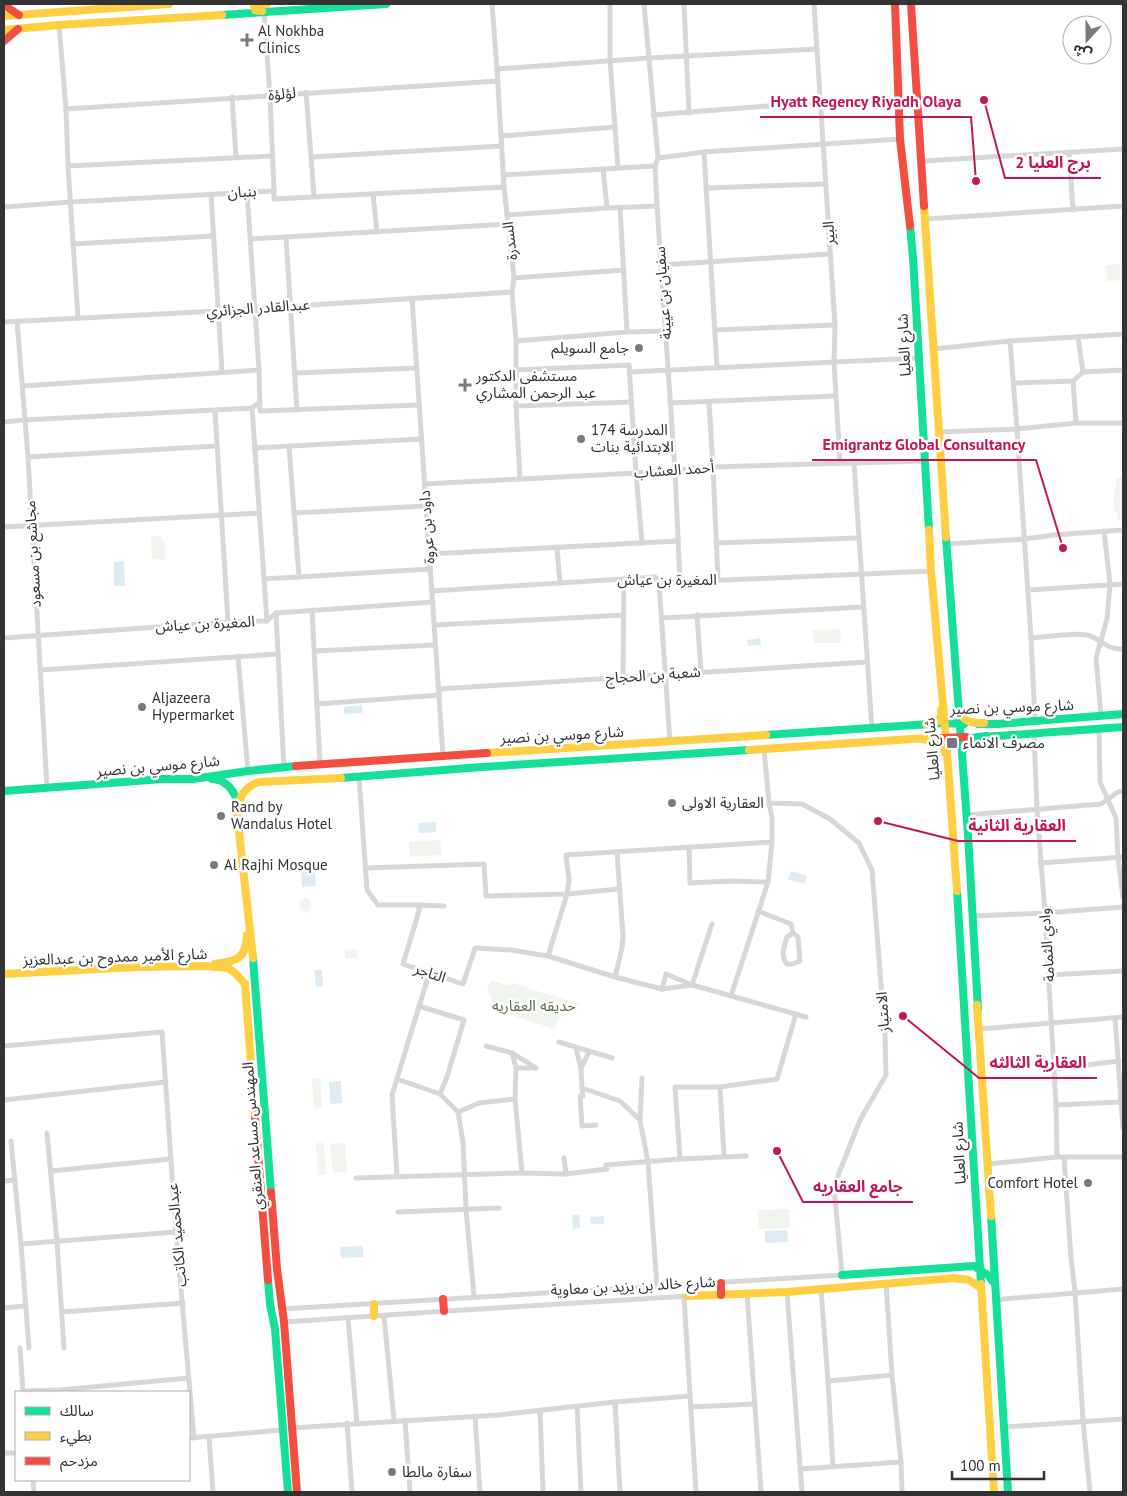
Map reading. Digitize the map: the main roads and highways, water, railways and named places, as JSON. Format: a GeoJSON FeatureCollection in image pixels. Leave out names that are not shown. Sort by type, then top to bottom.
{"type":"FeatureCollection","features":[{"type":"Feature","properties":{"kind":"main road"},"geometry":{"type":"LineString","coordinates":[[4,16],[169,4]]}},
{"type":"Feature","properties":{"kind":"main road"},"geometry":{"type":"LineString","coordinates":[[264,12],[255,10],[254,6],[267,4]]}},
{"type":"Feature","properties":{"kind":"main road"},"geometry":{"type":"LineString","coordinates":[[4,30],[386,4]]}},
{"type":"Feature","properties":{"kind":"main road","name":"شارع العليا"},"geometry":{"type":"LineString","coordinates":[[895,4],[900,139],[913,257],[931,571],[945,723],[965,1002],[994,1492]]}},
{"type":"Feature","properties":{"kind":"main road","name":"شارع العليا"},"geometry":{"type":"LineString","coordinates":[[912,4],[923,161],[929,296],[973,916],[1008,1492]]}},
{"type":"Feature","properties":{"kind":"main road"},"geometry":{"type":"LineString","coordinates":[[4,5],[19,15]]}},
{"type":"Feature","properties":{"kind":"main road"},"geometry":{"type":"LineString","coordinates":[[4,41],[19,29]]}},
{"type":"Feature","properties":{"kind":"main road"},"geometry":{"type":"LineString","coordinates":[[913,257],[916,263],[920,264],[924,264],[928,259]]}},
{"type":"Feature","properties":{"kind":"main road"},"geometry":{"type":"LineString","coordinates":[[915,296],[916,288],[920,283],[926,287],[929,296]]}},
{"type":"Feature","properties":{"kind":"main road"},"geometry":{"type":"LineString","coordinates":[[928,724],[940,719],[942,702]]}},
{"type":"Feature","properties":{"kind":"main road"},"geometry":{"type":"LineString","coordinates":[[958,706],[962,719],[984,724]]}},
{"type":"Feature","properties":{"kind":"main road","name":"شارع موسي بن نصير"},"geometry":{"type":"LineString","coordinates":[[4,792],[163,779],[193,779],[320,764],[928,724],[984,724],[1123,714]]}},
{"type":"Feature","properties":{"kind":"main road"},"geometry":{"type":"LineString","coordinates":[[928,724],[940,725],[942,727],[942,733],[933,738]]}},
{"type":"Feature","properties":{"kind":"main road","name":"شارع موسي بن نصير"},"geometry":{"type":"LineString","coordinates":[[238,802],[246,788],[259,782],[1123,727]]}},
{"type":"Feature","properties":{"kind":"main road"},"geometry":{"type":"LineString","coordinates":[[962,758],[964,743],[967,740],[987,736]]}},
{"type":"Feature","properties":{"kind":"main road"},"geometry":{"type":"LineString","coordinates":[[921,739],[938,741],[943,744],[948,765]]}},
{"type":"Feature","properties":{"kind":"main road"},"geometry":{"type":"LineString","coordinates":[[947,753],[949,741],[957,741],[962,758]]}},
{"type":"Feature","properties":{"kind":"main road"},"geometry":{"type":"LineString","coordinates":[[193,779],[224,781],[233,790],[238,802]]}},
{"type":"Feature","properties":{"kind":"main road","name":"المهندس مساعد العنقري"},"geometry":{"type":"LineString","coordinates":[[238,802],[237,813],[248,918],[252,938],[265,1125],[282,1309],[280,1320],[297,1492]]}},
{"type":"Feature","properties":{"kind":"main road"},"geometry":{"type":"LineString","coordinates":[[205,966],[230,962],[238,959],[244,953],[247,945],[248,918]]}},
{"type":"Feature","properties":{"kind":"main road","name":"شارع الأمير ممدوح بن عبدالعزيز"},"geometry":{"type":"LineString","coordinates":[[4,974],[205,966],[228,968]]}},
{"type":"Feature","properties":{"kind":"main road","name":"المهندس مساعد العنقري"},"geometry":{"type":"LineString","coordinates":[[228,968],[245,984],[288,1492]]}},
{"type":"Feature","properties":{"kind":"main road"},"geometry":{"type":"LineString","coordinates":[[965,1002],[968,998],[975,998],[978,1009]]}},
{"type":"Feature","properties":{"kind":"main road","name":"شارع خالد بن يزيد بن معاوية"},"geometry":{"type":"LineString","coordinates":[[842,1275],[974,1266],[980,1269]]}},
{"type":"Feature","properties":{"kind":"main road"},"geometry":{"type":"LineString","coordinates":[[954,1267],[958,1273],[954,1278]]}},
{"type":"Feature","properties":{"kind":"main road"},"geometry":{"type":"LineString","coordinates":[[980,1269],[995,1284]]}},
{"type":"Feature","properties":{"kind":"main road","name":"شارع خالد بن يزيد بن معاوية"},"geometry":{"type":"LineString","coordinates":[[686,1297],[787,1292],[954,1278],[969,1280],[981,1288]]}},
{"type":"Feature","properties":{"kind":"main road"},"geometry":{"type":"LineString","coordinates":[[721,1283],[721,1295]]}},
{"type":"Feature","properties":{"kind":"main road"},"geometry":{"type":"LineString","coordinates":[[443,1299],[444,1311]]}},
{"type":"Feature","properties":{"kind":"main road"},"geometry":{"type":"LineString","coordinates":[[374,1304],[374,1316]]}},
{"type":"Feature","properties":{"kind":"main road"},"geometry":{"type":"LineString","coordinates":[[271,1308],[280,1320],[275,1329]]}},
{"type":"Feature","properties":{"kind":"place","name":"Al Nokhba Clinics"},"geometry":{"type":"Point","coordinates":[247,40]}},
{"type":"Feature","properties":{"kind":"place","name":"برج العليا 2"},"geometry":{"type":"Point","coordinates":[984,100]}},
{"type":"Feature","properties":{"kind":"place","name":"Hyatt Regency Riyadh Olaya"},"geometry":{"type":"Point","coordinates":[976,181]}},
{"type":"Feature","properties":{"kind":"place","name":"جامع السويلم"},"geometry":{"type":"Point","coordinates":[639,348]}},
{"type":"Feature","properties":{"kind":"place","name":"مستشفى الدكتور عبد الرحمن المشاري"},"geometry":{"type":"Point","coordinates":[465,385]}},
{"type":"Feature","properties":{"kind":"place","name":"المدرسة 174 الابتدائية بنات"},"geometry":{"type":"Point","coordinates":[581,439]}},
{"type":"Feature","properties":{"kind":"place","name":"Emigrantz Global Consultancy"},"geometry":{"type":"Point","coordinates":[1063,548]}},
{"type":"Feature","properties":{"kind":"place","name":"Aljazeera Hypermarket"},"geometry":{"type":"Point","coordinates":[142,707]}},
{"type":"Feature","properties":{"kind":"place","name":"مصرف الانماء"},"geometry":{"type":"Point","coordinates":[952,743]}},
{"type":"Feature","properties":{"kind":"place","name":"العقارية الاولى"},"geometry":{"type":"Point","coordinates":[672,803]}},
{"type":"Feature","properties":{"kind":"place","name":"Rand by Wandalus Hotel"},"geometry":{"type":"Point","coordinates":[221,816]}},
{"type":"Feature","properties":{"kind":"place","name":"العقارية الثانية"},"geometry":{"type":"Point","coordinates":[878,821]}},
{"type":"Feature","properties":{"kind":"place","name":"Al Rajhi Mosque"},"geometry":{"type":"Point","coordinates":[214,865]}},
{"type":"Feature","properties":{"kind":"place","name":"العقارية الثالثه"},"geometry":{"type":"Point","coordinates":[903,1016]}},
{"type":"Feature","properties":{"kind":"place","name":"جامع العقاريه"},"geometry":{"type":"Point","coordinates":[777,1151]}},
{"type":"Feature","properties":{"kind":"place","name":"Comfort Hotel"},"geometry":{"type":"Point","coordinates":[1088,1183]}},
{"type":"Feature","properties":{"kind":"place","name":"سفارة مالطا"},"geometry":{"type":"Point","coordinates":[392,1472]}},
{"type":"Feature","properties":{"kind":"park label","name":"حديقه العقاريه"},"geometry":{"type":"Point","coordinates":[534,1006]}}]}
